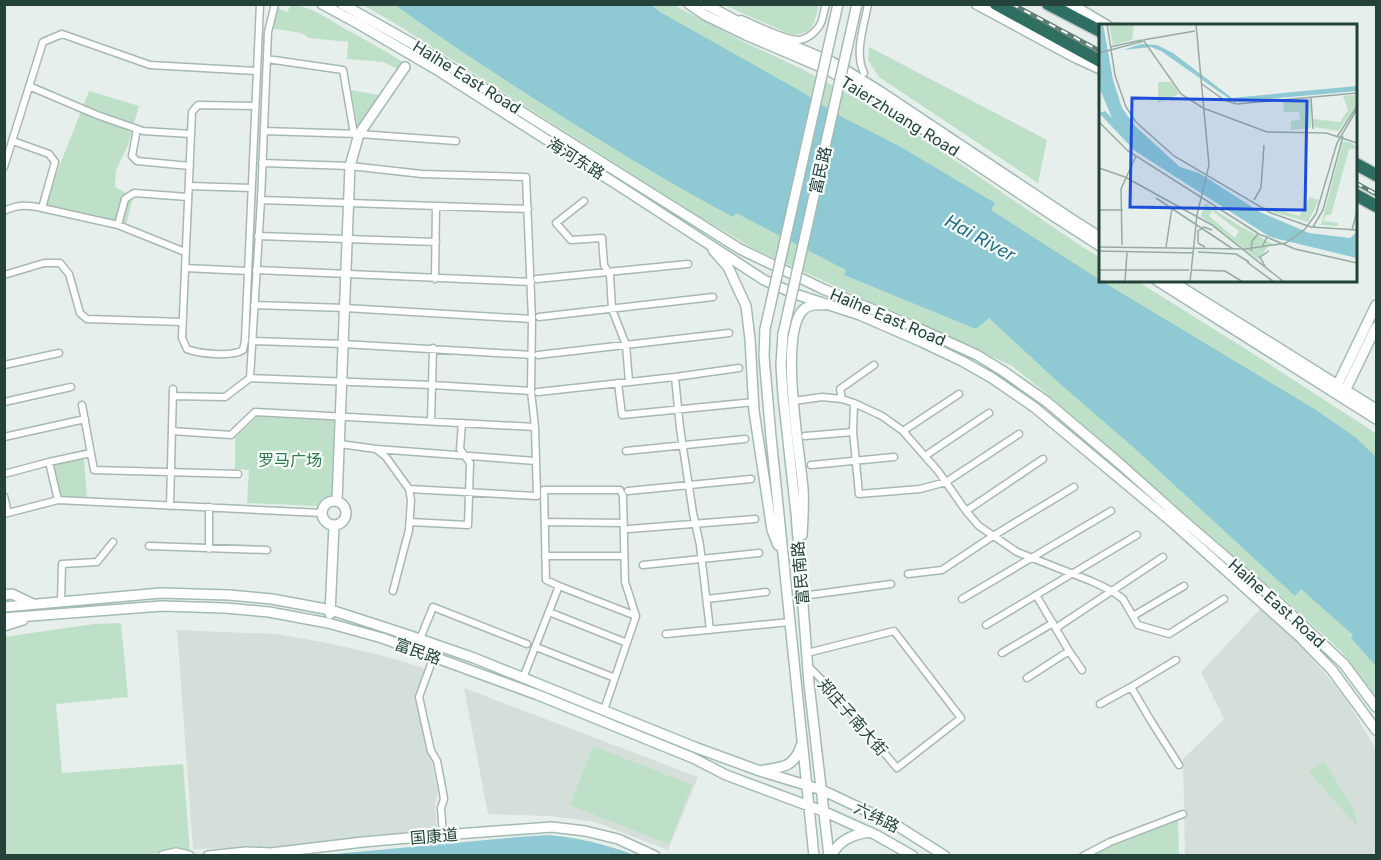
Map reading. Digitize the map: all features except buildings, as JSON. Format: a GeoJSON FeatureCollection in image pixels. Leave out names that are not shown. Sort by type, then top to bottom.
{"type":"FeatureCollection","features":[{"type":"Feature","properties":{"kind":"highway"},"geometry":{"type":"LineString","coordinates":[[996,4],[1099,60]]}},
{"type":"Feature","properties":{"kind":"highway"},"geometry":{"type":"LineString","coordinates":[[1048,4],[1098,29]]}},
{"type":"Feature","properties":{"kind":"highway"},"geometry":{"type":"LineString","coordinates":[[1357,165],[1377,175]]}},
{"type":"Feature","properties":{"kind":"highway"},"geometry":{"type":"LineString","coordinates":[[1357,196],[1377,206]]}},
{"type":"Feature","properties":{"kind":"main road","name":"海河东路"},"geometry":{"type":"LineString","coordinates":[[322,4],[434,68],[764,280],[795,294],[832,305]]}},
{"type":"Feature","properties":{"kind":"main road","name":"Haihe East Road"},"geometry":{"type":"LineString","coordinates":[[342,4],[420,48],[740,249],[823,289],[920,328],[977,355],[1003,371],[1047,402],[1278,602],[1344,664],[1377,707]]}},
{"type":"Feature","properties":{"kind":"main road","name":"Taierzhuang Road"},"geometry":{"type":"LineString","coordinates":[[689,4],[705,15],[746,35],[828,70],[875,97],[1099,245]]}},
{"type":"Feature","properties":{"kind":"main road","name":"Taierzhuang Road"},"geometry":{"type":"LineString","coordinates":[[706,4],[748,27],[832,62],[879,90],[1099,236]]}},
{"type":"Feature","properties":{"kind":"main road","name":"富民南路"},"geometry":{"type":"LineString","coordinates":[[803,741],[782,555],[764,356],[765,329],[838,4]]}},
{"type":"Feature","properties":{"kind":"main road","name":"富民路"},"geometry":{"type":"LineString","coordinates":[[783,334],[857,4]]}},
{"type":"Feature","properties":{"kind":"main road"},"geometry":{"type":"LineString","coordinates":[[976,4],[1099,68]]}},
{"type":"Feature","properties":{"kind":"main road"},"geometry":{"type":"LineString","coordinates":[[1071,4],[1105,24]]}},
{"type":"Feature","properties":{"kind":"main road"},"geometry":{"type":"LineString","coordinates":[[337,501],[350,166],[356,134],[405,67]]}},
{"type":"Feature","properties":{"kind":"main road"},"geometry":{"type":"LineString","coordinates":[[864,73],[879,90]]}},
{"type":"Feature","properties":{"kind":"main road"},"geometry":{"type":"LineString","coordinates":[[706,241],[728,267],[746,306],[754,402],[772,530],[782,555]]}},
{"type":"Feature","properties":{"kind":"main road"},"geometry":{"type":"LineString","coordinates":[[1159,282],[1340,391],[1377,409]]}},
{"type":"Feature","properties":{"kind":"main road"},"geometry":{"type":"LineString","coordinates":[[1173,282],[1340,391],[1377,419]]}},
{"type":"Feature","properties":{"kind":"main road"},"geometry":{"type":"LineString","coordinates":[[798,552],[803,523],[803,490],[791,361],[793,338],[801,312],[808,306],[832,305]]}},
{"type":"Feature","properties":{"kind":"main road","name":"Haihe East Road"},"geometry":{"type":"LineString","coordinates":[[832,305],[861,315],[962,361],[992,378],[1034,407],[1173,523],[1301,638],[1332,670],[1377,730]]}},
{"type":"Feature","properties":{"kind":"main road"},"geometry":{"type":"LineString","coordinates":[[1340,391],[1377,305]]}},
{"type":"Feature","properties":{"kind":"main road"},"geometry":{"type":"LineString","coordinates":[[1340,391],[1377,327]]}},
{"type":"Feature","properties":{"kind":"main road","name":"富民南路"},"geometry":{"type":"LineString","coordinates":[[783,334],[781,365],[783,395],[808,666],[825,812]]}},
{"type":"Feature","properties":{"kind":"main road"},"geometry":{"type":"LineString","coordinates":[[337,501],[345,509],[346,516],[341,523],[334,525],[327,523],[322,513],[327,503],[337,501]]}},
{"type":"Feature","properties":{"kind":"main road"},"geometry":{"type":"LineString","coordinates":[[328,622],[331,610],[334,525]]}},
{"type":"Feature","properties":{"kind":"main road","name":"富民路"},"geometry":{"type":"LineString","coordinates":[[4,607],[161,593],[272,599],[331,610],[420,639],[697,748],[806,785]]}},
{"type":"Feature","properties":{"kind":"main road"},"geometry":{"type":"LineString","coordinates":[[4,595],[12,594],[33,604]]}},
{"type":"Feature","properties":{"kind":"main road","name":"富民路"},"geometry":{"type":"LineString","coordinates":[[4,618],[162,606],[269,612],[328,622],[434,656],[538,695],[693,758],[726,775],[825,812]]}},
{"type":"Feature","properties":{"kind":"main road"},"geometry":{"type":"LineString","coordinates":[[4,626],[37,615]]}},
{"type":"Feature","properties":{"kind":"main road"},"geometry":{"type":"LineString","coordinates":[[760,771],[789,765],[795,760],[803,741]]}},
{"type":"Feature","properties":{"kind":"main road"},"geometry":{"type":"LineString","coordinates":[[803,741],[814,855]]}},
{"type":"Feature","properties":{"kind":"main road","name":"六纬路"},"geometry":{"type":"LineString","coordinates":[[806,785],[822,790],[896,825],[945,855]]}},
{"type":"Feature","properties":{"kind":"main road"},"geometry":{"type":"LineString","coordinates":[[825,812],[831,855]]}},
{"type":"Feature","properties":{"kind":"main road","name":"六纬路"},"geometry":{"type":"LineString","coordinates":[[825,812],[913,855]]}},
{"type":"Feature","properties":{"kind":"main road","name":"国康道"},"geometry":{"type":"LineString","coordinates":[[208,855],[271,853],[363,842],[552,827],[618,839],[655,855]]}},
{"type":"Feature","properties":{"kind":"main road"},"geometry":{"type":"LineString","coordinates":[[831,855],[845,840],[870,832]]}},
{"type":"Feature","properties":{"kind":"main road"},"geometry":{"type":"LineString","coordinates":[[163,855],[176,853],[189,855]]}},
{"type":"Feature","properties":{"kind":"street"},"geometry":{"type":"LineString","coordinates":[[255,106],[198,105],[192,112],[182,338],[187,349],[193,351],[238,353],[243,350],[245,340],[260,4]]}},
{"type":"Feature","properties":{"kind":"street"},"geometry":{"type":"LineString","coordinates":[[250,378],[268,32],[275,4]]}},
{"type":"Feature","properties":{"kind":"street"},"geometry":{"type":"LineString","coordinates":[[706,4],[797,41],[811,36],[821,23],[826,4]]}},
{"type":"Feature","properties":{"kind":"street"},"geometry":{"type":"LineString","coordinates":[[864,73],[859,54],[868,4]]}},
{"type":"Feature","properties":{"kind":"street"},"geometry":{"type":"LineString","coordinates":[[4,167],[43,42],[62,34],[150,65],[256,71]]}},
{"type":"Feature","properties":{"kind":"street"},"geometry":{"type":"LineString","coordinates":[[267,59],[343,70],[356,134]]}},
{"type":"Feature","properties":{"kind":"street"},"geometry":{"type":"LineString","coordinates":[[29,86],[142,131],[191,134]]}},
{"type":"Feature","properties":{"kind":"street"},"geometry":{"type":"LineString","coordinates":[[137,129],[132,156],[138,161],[190,166]]}},
{"type":"Feature","properties":{"kind":"street"},"geometry":{"type":"LineString","coordinates":[[264,132],[356,134],[456,141]]}},
{"type":"Feature","properties":{"kind":"street"},"geometry":{"type":"LineString","coordinates":[[13,141],[49,154],[55,162],[42,208]]}},
{"type":"Feature","properties":{"kind":"street"},"geometry":{"type":"LineString","coordinates":[[262,163],[350,166],[422,174],[526,177],[534,281],[537,496],[409,489]]}},
{"type":"Feature","properties":{"kind":"street"},"geometry":{"type":"LineString","coordinates":[[189,186],[251,188]]}},
{"type":"Feature","properties":{"kind":"street"},"geometry":{"type":"LineString","coordinates":[[118,225],[125,199],[134,194],[188,196]]}},
{"type":"Feature","properties":{"kind":"street"},"geometry":{"type":"LineString","coordinates":[[261,200],[528,209]]}},
{"type":"Feature","properties":{"kind":"street"},"geometry":{"type":"LineString","coordinates":[[584,201],[556,223],[571,240],[602,238],[604,265],[610,275],[612,309],[626,345],[629,382]]}},
{"type":"Feature","properties":{"kind":"street"},"geometry":{"type":"LineString","coordinates":[[4,211],[14,206],[34,206],[118,225],[185,252]]}},
{"type":"Feature","properties":{"kind":"street"},"geometry":{"type":"LineString","coordinates":[[435,279],[436,206]]}},
{"type":"Feature","properties":{"kind":"street"},"geometry":{"type":"LineString","coordinates":[[258,236],[436,242]]}},
{"type":"Feature","properties":{"kind":"street"},"geometry":{"type":"LineString","coordinates":[[4,275],[44,263],[60,263],[69,274],[80,313],[87,319],[182,322]]}},
{"type":"Feature","properties":{"kind":"street"},"geometry":{"type":"LineString","coordinates":[[256,270],[435,279],[534,281],[608,271],[688,264]]}},
{"type":"Feature","properties":{"kind":"street"},"geometry":{"type":"LineString","coordinates":[[185,268],[248,271]]}},
{"type":"Feature","properties":{"kind":"street"},"geometry":{"type":"LineString","coordinates":[[254,305],[535,318],[713,297]]}},
{"type":"Feature","properties":{"kind":"street"},"geometry":{"type":"LineString","coordinates":[[252,341],[434,348],[535,355],[729,333]]}},
{"type":"Feature","properties":{"kind":"street"},"geometry":{"type":"LineString","coordinates":[[431,421],[434,348]]}},
{"type":"Feature","properties":{"kind":"street"},"geometry":{"type":"LineString","coordinates":[[4,365],[59,353]]}},
{"type":"Feature","properties":{"kind":"street"},"geometry":{"type":"LineString","coordinates":[[843,399],[840,389],[874,365]]}},
{"type":"Feature","properties":{"kind":"street"},"geometry":{"type":"LineString","coordinates":[[170,506],[173,393],[225,398],[250,378],[535,391],[739,368]]}},
{"type":"Feature","properties":{"kind":"street"},"geometry":{"type":"LineString","coordinates":[[675,377],[683,445],[702,559],[710,630]]}},
{"type":"Feature","properties":{"kind":"street"},"geometry":{"type":"LineString","coordinates":[[618,383],[622,415],[754,402]]}},
{"type":"Feature","properties":{"kind":"street"},"geometry":{"type":"LineString","coordinates":[[4,402],[70,387]]}},
{"type":"Feature","properties":{"kind":"street"},"geometry":{"type":"LineString","coordinates":[[903,431],[958,394]]}},
{"type":"Feature","properties":{"kind":"street"},"geometry":{"type":"LineString","coordinates":[[794,401],[822,397],[843,399],[882,416],[903,431],[979,526],[1017,552],[1112,591],[1123,599],[1138,625],[1169,634],[1224,599]]}},
{"type":"Feature","properties":{"kind":"street"},"geometry":{"type":"LineString","coordinates":[[854,403],[853,432],[859,494],[920,489],[946,482],[1018,434]]}},
{"type":"Feature","properties":{"kind":"street"},"geometry":{"type":"LineString","coordinates":[[82,405],[94,470],[238,474]]}},
{"type":"Feature","properties":{"kind":"street"},"geometry":{"type":"LineString","coordinates":[[172,431],[231,435],[255,412],[535,427]]}},
{"type":"Feature","properties":{"kind":"street"},"geometry":{"type":"LineString","coordinates":[[925,456],[989,413]]}},
{"type":"Feature","properties":{"kind":"street"},"geometry":{"type":"LineString","coordinates":[[4,437],[85,419]]}},
{"type":"Feature","properties":{"kind":"street"},"geometry":{"type":"LineString","coordinates":[[410,522],[468,525],[470,463],[460,449],[462,423]]}},
{"type":"Feature","properties":{"kind":"street"},"geometry":{"type":"LineString","coordinates":[[805,436],[853,432]]}},
{"type":"Feature","properties":{"kind":"street"},"geometry":{"type":"LineString","coordinates":[[626,451],[745,439]]}},
{"type":"Feature","properties":{"kind":"street"},"geometry":{"type":"LineString","coordinates":[[340,444],[465,457],[536,461]]}},
{"type":"Feature","properties":{"kind":"street"},"geometry":{"type":"LineString","coordinates":[[376,449],[386,457],[409,489],[411,500],[409,530],[393,591]]}},
{"type":"Feature","properties":{"kind":"street"},"geometry":{"type":"LineString","coordinates":[[4,474],[91,453]]}},
{"type":"Feature","properties":{"kind":"street"},"geometry":{"type":"LineString","coordinates":[[811,465],[894,457]]}},
{"type":"Feature","properties":{"kind":"street"},"geometry":{"type":"LineString","coordinates":[[966,510],[1043,459]]}},
{"type":"Feature","properties":{"kind":"street"},"geometry":{"type":"LineString","coordinates":[[49,462],[58,500]]}},
{"type":"Feature","properties":{"kind":"street"},"geometry":{"type":"LineString","coordinates":[[628,491],[751,479]]}},
{"type":"Feature","properties":{"kind":"street"},"geometry":{"type":"LineString","coordinates":[[908,574],[942,570],[1074,487]]}},
{"type":"Feature","properties":{"kind":"street"},"geometry":{"type":"LineString","coordinates":[[604,710],[636,616],[625,582],[623,496],[620,490],[544,490],[546,580],[636,616]]}},
{"type":"Feature","properties":{"kind":"street"},"geometry":{"type":"LineString","coordinates":[[4,496],[6,513],[58,500],[322,513]]}},
{"type":"Feature","properties":{"kind":"street"},"geometry":{"type":"LineString","coordinates":[[209,507],[209,549]]}},
{"type":"Feature","properties":{"kind":"street"},"geometry":{"type":"LineString","coordinates":[[962,599],[1111,511]]}},
{"type":"Feature","properties":{"kind":"street"},"geometry":{"type":"LineString","coordinates":[[629,529],[755,519]]}},
{"type":"Feature","properties":{"kind":"street"},"geometry":{"type":"LineString","coordinates":[[545,522],[623,523]]}},
{"type":"Feature","properties":{"kind":"street"},"geometry":{"type":"LineString","coordinates":[[986,625],[1137,535]]}},
{"type":"Feature","properties":{"kind":"street"},"geometry":{"type":"LineString","coordinates":[[61,602],[62,564],[97,562],[114,542]]}},
{"type":"Feature","properties":{"kind":"street"},"geometry":{"type":"LineString","coordinates":[[149,546],[267,550]]}},
{"type":"Feature","properties":{"kind":"street"},"geometry":{"type":"LineString","coordinates":[[643,565],[759,553]]}},
{"type":"Feature","properties":{"kind":"street"},"geometry":{"type":"LineString","coordinates":[[545,556],[624,556]]}},
{"type":"Feature","properties":{"kind":"street"},"geometry":{"type":"LineString","coordinates":[[1002,653],[1054,626],[1163,557]]}},
{"type":"Feature","properties":{"kind":"street"},"geometry":{"type":"LineString","coordinates":[[802,596],[891,584]]}},
{"type":"Feature","properties":{"kind":"street"},"geometry":{"type":"LineString","coordinates":[[523,678],[559,586]]}},
{"type":"Feature","properties":{"kind":"street"},"geometry":{"type":"LineString","coordinates":[[1133,616],[1184,586]]}},
{"type":"Feature","properties":{"kind":"street"},"geometry":{"type":"LineString","coordinates":[[707,599],[766,592]]}},
{"type":"Feature","properties":{"kind":"street"},"geometry":{"type":"LineString","coordinates":[[1036,596],[1082,670]]}},
{"type":"Feature","properties":{"kind":"street"},"geometry":{"type":"LineString","coordinates":[[420,639],[433,607],[527,644]]}},
{"type":"Feature","properties":{"kind":"street"},"geometry":{"type":"LineString","coordinates":[[549,612],[627,643]]}},
{"type":"Feature","properties":{"kind":"street"},"geometry":{"type":"LineString","coordinates":[[666,634],[790,622]]}},
{"type":"Feature","properties":{"kind":"street","name":"郑庄子南大街"},"geometry":{"type":"LineString","coordinates":[[807,653],[894,631],[961,718],[897,768],[827,684],[808,666]]}},
{"type":"Feature","properties":{"kind":"street"},"geometry":{"type":"LineString","coordinates":[[536,647],[615,678]]}},
{"type":"Feature","properties":{"kind":"street"},"geometry":{"type":"LineString","coordinates":[[1027,678],[1069,651]]}},
{"type":"Feature","properties":{"kind":"street"},"geometry":{"type":"LineString","coordinates":[[434,656],[419,697],[442,787],[443,835]]}},
{"type":"Feature","properties":{"kind":"street"},"geometry":{"type":"LineString","coordinates":[[1100,704],[1176,660]]}},
{"type":"Feature","properties":{"kind":"street"},"geometry":{"type":"LineString","coordinates":[[1131,687],[1179,765]]}},
{"type":"Feature","properties":{"kind":"street"},"geometry":{"type":"LineString","coordinates":[[1083,855],[1183,814]]}},
{"type":"Feature","properties":{"kind":"shaded area"},"geometry":{"type":"Polygon","coordinates":[[[1261,608],[1299,644],[1343,694],[1376,749],[1376,855],[1185,855],[1183,759],[1224,719],[1201,672],[1261,608]]]}},
{"type":"Feature","properties":{"kind":"shaded area"},"geometry":{"type":"Polygon","coordinates":[[[177,630],[276,634],[380,655],[418,666],[427,671],[418,697],[438,791],[435,804],[437,830],[274,847],[193,849],[177,630]]]}},
{"type":"Feature","properties":{"kind":"shaded area"},"geometry":{"type":"Polygon","coordinates":[[[464,688],[698,777],[668,850],[595,822],[551,816],[488,814],[464,688]]]}},
{"type":"Feature","properties":{"kind":"green space"},"geometry":{"type":"Polygon","coordinates":[[[291,5],[304,7],[317,13],[403,62],[398,69],[383,62],[347,59],[348,42],[309,38],[301,33],[269,28],[273,6],[287,12],[291,5]]]}},
{"type":"Feature","properties":{"kind":"green space"},"geometry":{"type":"Polygon","coordinates":[[[363,5],[674,5],[806,71],[899,122],[1099,257],[1099,282],[1139,282],[1371,430],[1376,434],[1376,697],[1343,653],[1284,599],[1012,366],[756,250],[695,214],[363,5]]]}},
{"type":"Feature","properties":{"kind":"green space"},"geometry":{"type":"Polygon","coordinates":[[[724,5],[819,5],[809,30],[792,35],[724,5]]]}},
{"type":"Feature","properties":{"kind":"green space"},"geometry":{"type":"Polygon","coordinates":[[[869,47],[1047,140],[1038,183],[879,77],[868,60],[869,47]]]}},
{"type":"Feature","properties":{"kind":"green space"},"geometry":{"type":"Polygon","coordinates":[[[351,90],[379,95],[358,129],[351,90]]]}},
{"type":"Feature","properties":{"kind":"green space"},"geometry":{"type":"Polygon","coordinates":[[[89,91],[139,106],[128,145],[116,170],[115,187],[133,197],[126,225],[44,205],[89,91]]]}},
{"type":"Feature","properties":{"kind":"green space","name":"罗马广场"},"geometry":{"type":"Polygon","coordinates":[[[259,415],[335,419],[333,495],[324,498],[317,506],[247,503],[249,470],[235,469],[235,438],[259,415]]]}},
{"type":"Feature","properties":{"kind":"green space"},"geometry":{"type":"Polygon","coordinates":[[[84,459],[87,498],[59,497],[52,464],[84,459]]]}},
{"type":"Feature","properties":{"kind":"green space"},"geometry":{"type":"Polygon","coordinates":[[[121,623],[128,697],[56,704],[62,773],[183,764],[190,851],[177,850],[139,856],[5,855],[4,637],[94,624],[121,623]]]}},
{"type":"Feature","properties":{"kind":"green space"},"geometry":{"type":"Polygon","coordinates":[[[593,746],[692,785],[669,844],[570,805],[593,746]]]}},
{"type":"Feature","properties":{"kind":"green space"},"geometry":{"type":"Polygon","coordinates":[[[1324,761],[1355,811],[1357,826],[1309,772],[1324,761]]]}},
{"type":"Feature","properties":{"kind":"green space"},"geometry":{"type":"Polygon","coordinates":[[[1178,820],[1179,855],[1092,855],[1110,847],[1178,820]]]}},
{"type":"Feature","properties":{"kind":"water","name":"Hai River"},"geometry":{"type":"Polygon","coordinates":[[[395,5],[651,5],[995,203],[991,210],[1099,279],[1099,282],[1103,282],[1316,410],[1355,437],[1376,457],[1376,666],[1351,638],[1353,635],[1301,589],[1295,596],[989,318],[976,329],[844,275],[846,270],[736,213],[733,217],[651,171],[395,5]]]}},
{"type":"Feature","properties":{"kind":"water"},"geometry":{"type":"Polygon","coordinates":[[[549,835],[592,842],[634,855],[324,855],[519,837],[549,835]]]}},
{"type":"Feature","properties":{"kind":"railway"},"geometry":{"type":"LineString","coordinates":[[1012,4],[1099,50]]}},
{"type":"Feature","properties":{"kind":"railway"},"geometry":{"type":"LineString","coordinates":[[1357,184],[1376,194]]}}]}
